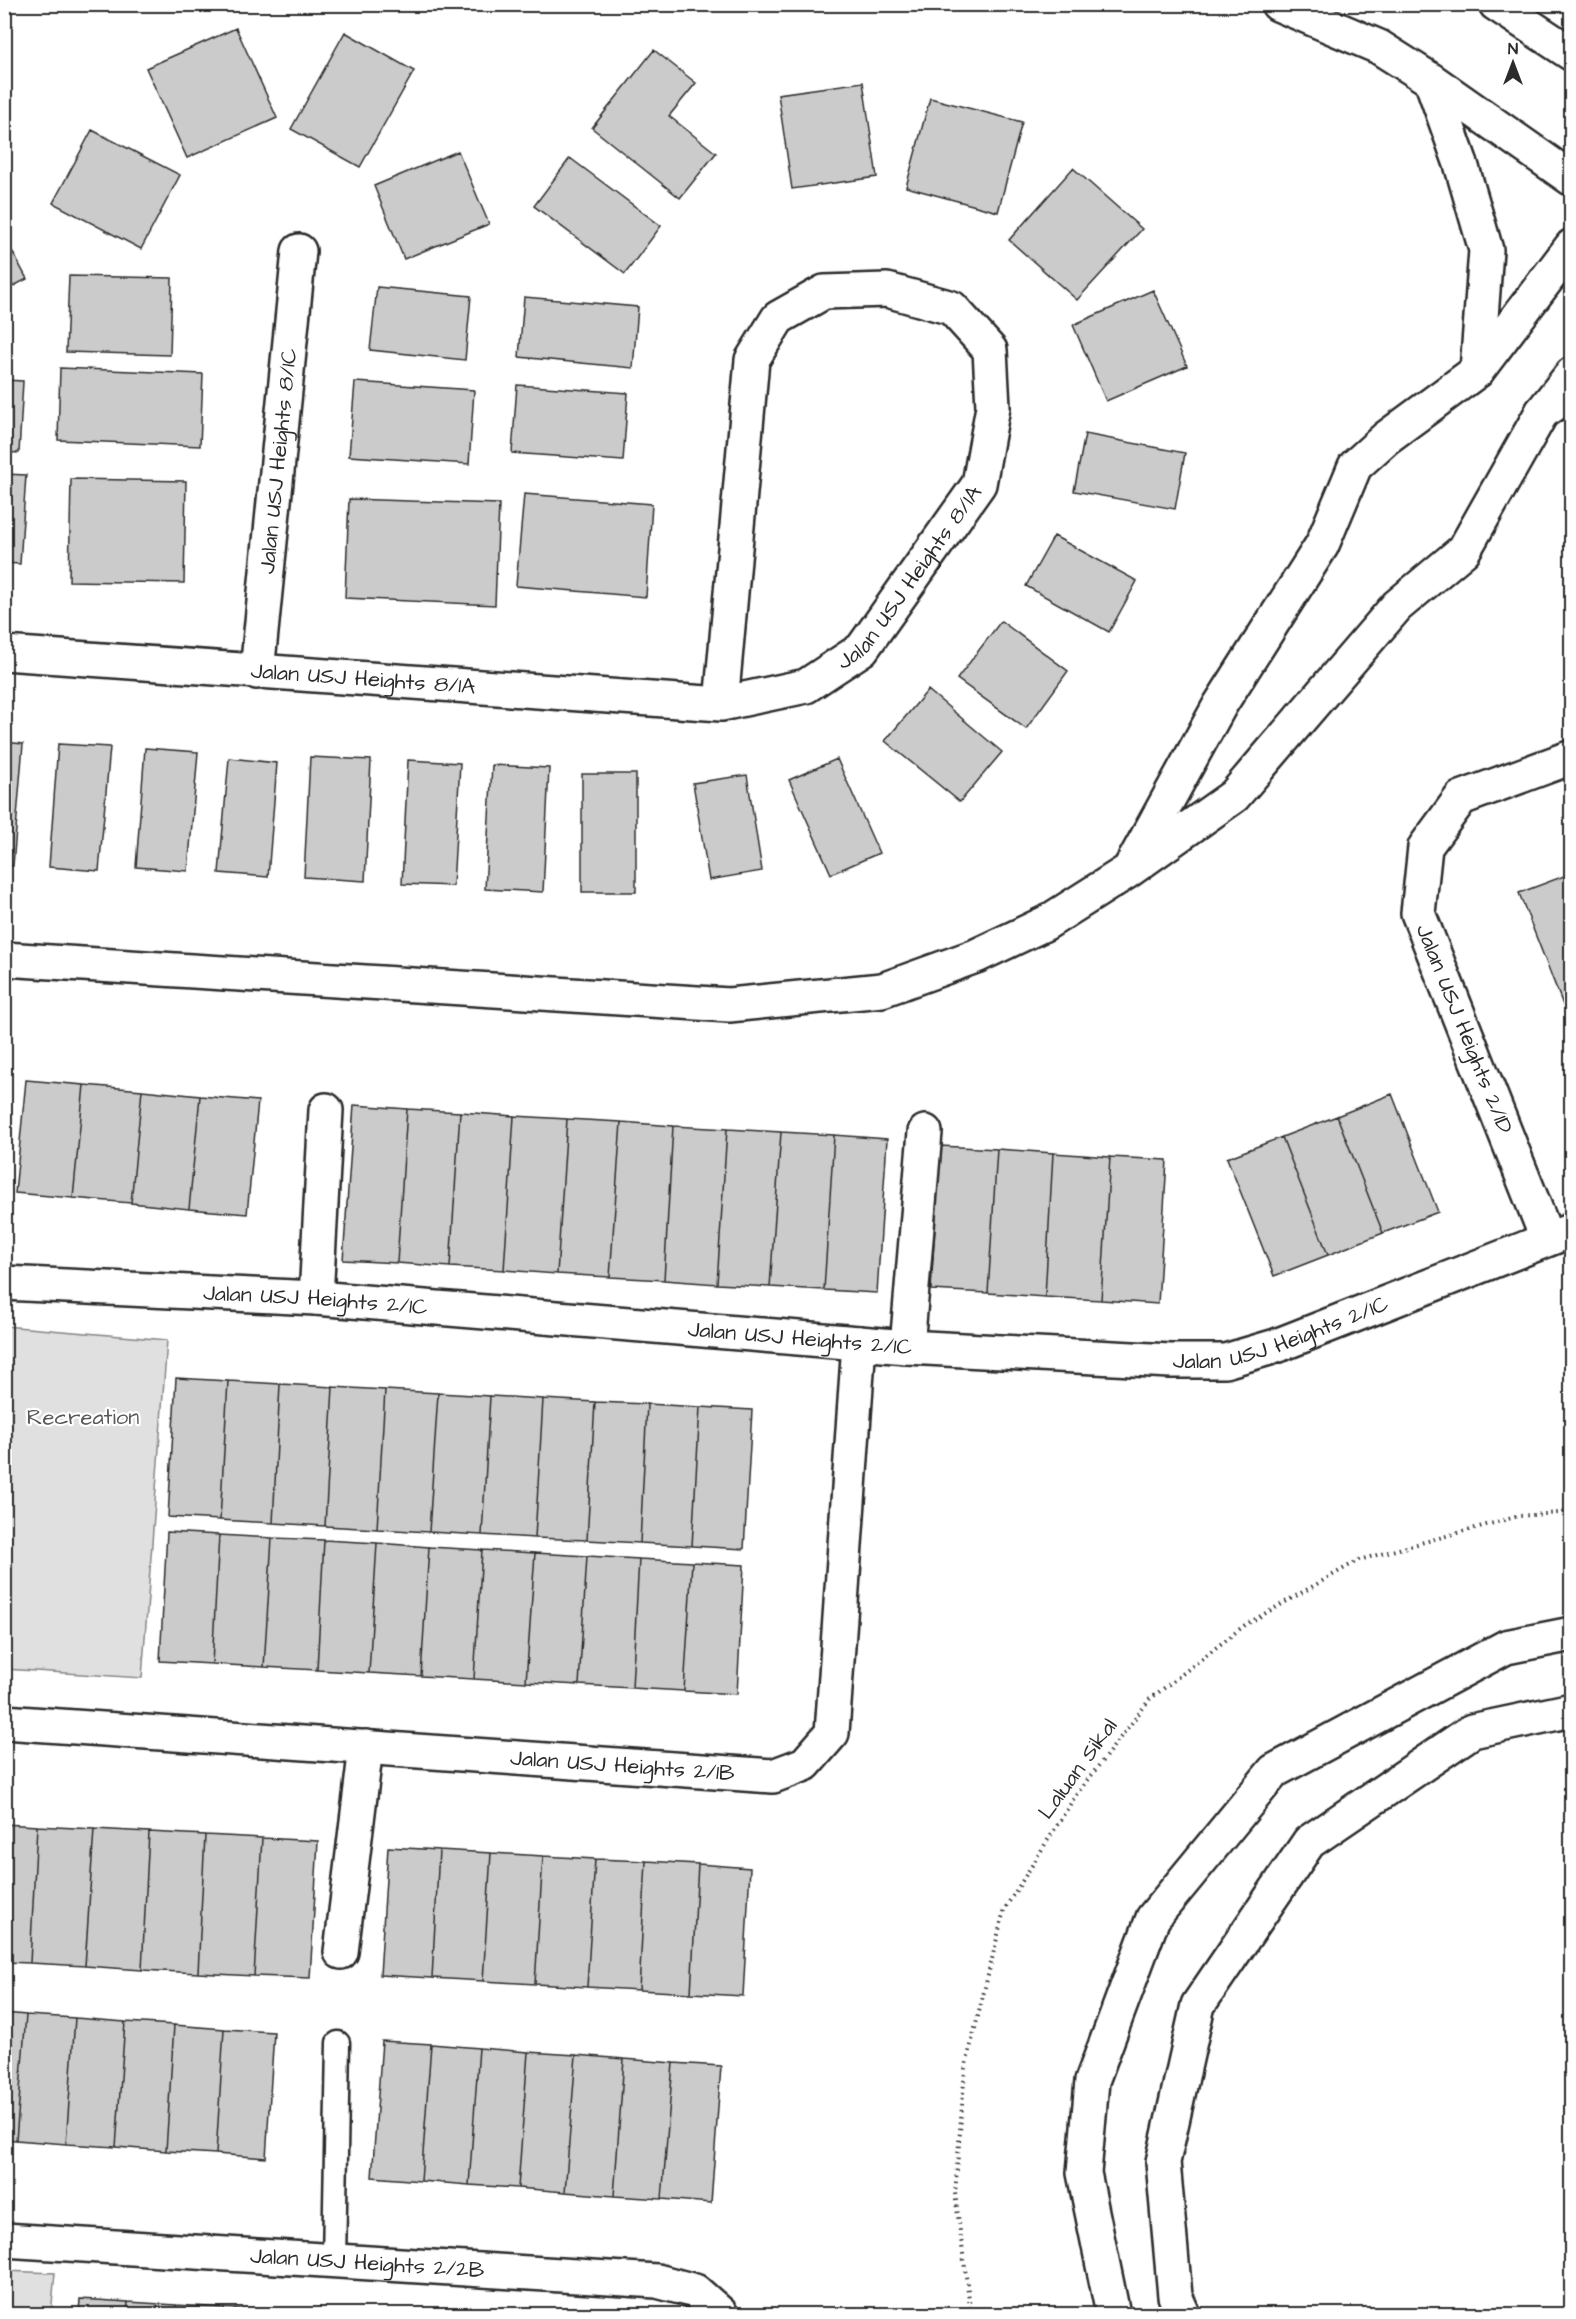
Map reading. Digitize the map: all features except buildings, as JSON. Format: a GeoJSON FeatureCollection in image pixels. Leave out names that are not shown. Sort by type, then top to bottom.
{"type":"FeatureCollection","features":[{"type":"Feature","properties":{"kind":"main road"},"geometry":{"type":"LineString","coordinates":[[1278,4],[1379,47],[1431,80],[1572,179]]}},
{"type":"Feature","properties":{"kind":"main road"},"geometry":{"type":"LineString","coordinates":[[1496,4],[1566,49]]}},
{"type":"Feature","properties":{"kind":"main road"},"geometry":{"type":"LineString","coordinates":[[1431,80],[1461,164],[1486,250],[1477,371]]}},
{"type":"Feature","properties":{"kind":"main road"},"geometry":{"type":"LineString","coordinates":[[1128,872],[1220,705],[1323,545],[1355,466],[1386,438],[1477,371],[1572,246]]}},
{"type":"Feature","properties":{"kind":"main road","name":"Jalan USJ Heights 8/1C"},"geometry":{"type":"LineString","coordinates":[[257,672],[299,251]]}},
{"type":"Feature","properties":{"kind":"main road","name":"Jalan USJ Heights 8/1A"},"geometry":{"type":"LineString","coordinates":[[4,653],[721,704],[806,686],[862,649],[979,484],[993,407],[990,350],[952,308],[887,290],[824,292],[778,318],[752,360],[721,704]]}},
{"type":"Feature","properties":{"kind":"main road"},"geometry":{"type":"LineString","coordinates":[[4,959],[729,1005],[882,990],[976,956],[1046,923],[1128,872],[1234,796],[1397,606],[1464,550],[1542,412],[1572,374]]}},
{"type":"Feature","properties":{"kind":"main road"},"geometry":{"type":"LineString","coordinates":[[1542,412],[1572,393]]}},
{"type":"Feature","properties":{"kind":"main road","name":"Jalan USJ Heights 2/1D"},"geometry":{"type":"LineString","coordinates":[[1559,1234],[1418,913],[1425,847],[1461,798],[1572,757]]}},
{"type":"Feature","properties":{"kind":"main road"},"geometry":{"type":"LineString","coordinates":[[315,1298],[326,1110]]}},
{"type":"Feature","properties":{"kind":"main road"},"geometry":{"type":"LineString","coordinates":[[907,1347],[925,1132]]}},
{"type":"Feature","properties":{"kind":"main road","name":"Jalan USJ Heights 2/1C"},"geometry":{"type":"LineString","coordinates":[[4,1283],[315,1298],[907,1347],[1171,1361],[1225,1361],[1276,1346],[1559,1234]]}},
{"type":"Feature","properties":{"kind":"main road","name":"Jalan USJ Heights 2/1B"},"geometry":{"type":"LineString","coordinates":[[4,1722],[773,1776],[805,1764],[832,1733],[860,1343]]}},
{"type":"Feature","properties":{"kind":"main road"},"geometry":{"type":"LineString","coordinates":[[1113,2314],[1084,2173],[1092,2081],[1153,1918],[1274,1771],[1506,1647],[1572,1634]]}},
{"type":"Feature","properties":{"kind":"main road"},"geometry":{"type":"LineString","coordinates":[[1183,2314],[1176,2296],[1163,2162],[1198,2006],[1309,1842],[1472,1731],[1572,1710]]}},
{"type":"Feature","properties":{"kind":"main road"},"geometry":{"type":"LineString","coordinates":[[341,1952],[366,1747]]}},
{"type":"Feature","properties":{"kind":"main road","name":"Jalan USJ Heights 2/2B"},"geometry":{"type":"LineString","coordinates":[[4,2240],[657,2281],[695,2291],[721,2314]]}},
{"type":"Feature","properties":{"kind":"lane"},"geometry":{"type":"LineString","coordinates":[[334,2261],[338,2043]]}},
{"type":"Feature","properties":{"kind":"path","name":"Laluan Sikal"},"geometry":{"type":"LineString","coordinates":[[971,2314],[955,2193],[965,2069],[1004,1910],[1076,1795],[1150,1699],[1245,1624],[1359,1560],[1519,1516],[1572,1512]]}},
{"type":"Feature","properties":{"kind":"green space","name":"Recreation"},"geometry":{"type":"Polygon","coordinates":[[[4,1326],[167,1340],[142,1678],[5,1669],[4,1326]]]}},
{"type":"Feature","properties":{"kind":"green space"},"geometry":{"type":"Polygon","coordinates":[[[5,2271],[55,2273],[51,2314],[5,2314],[5,2271]]]}}]}
